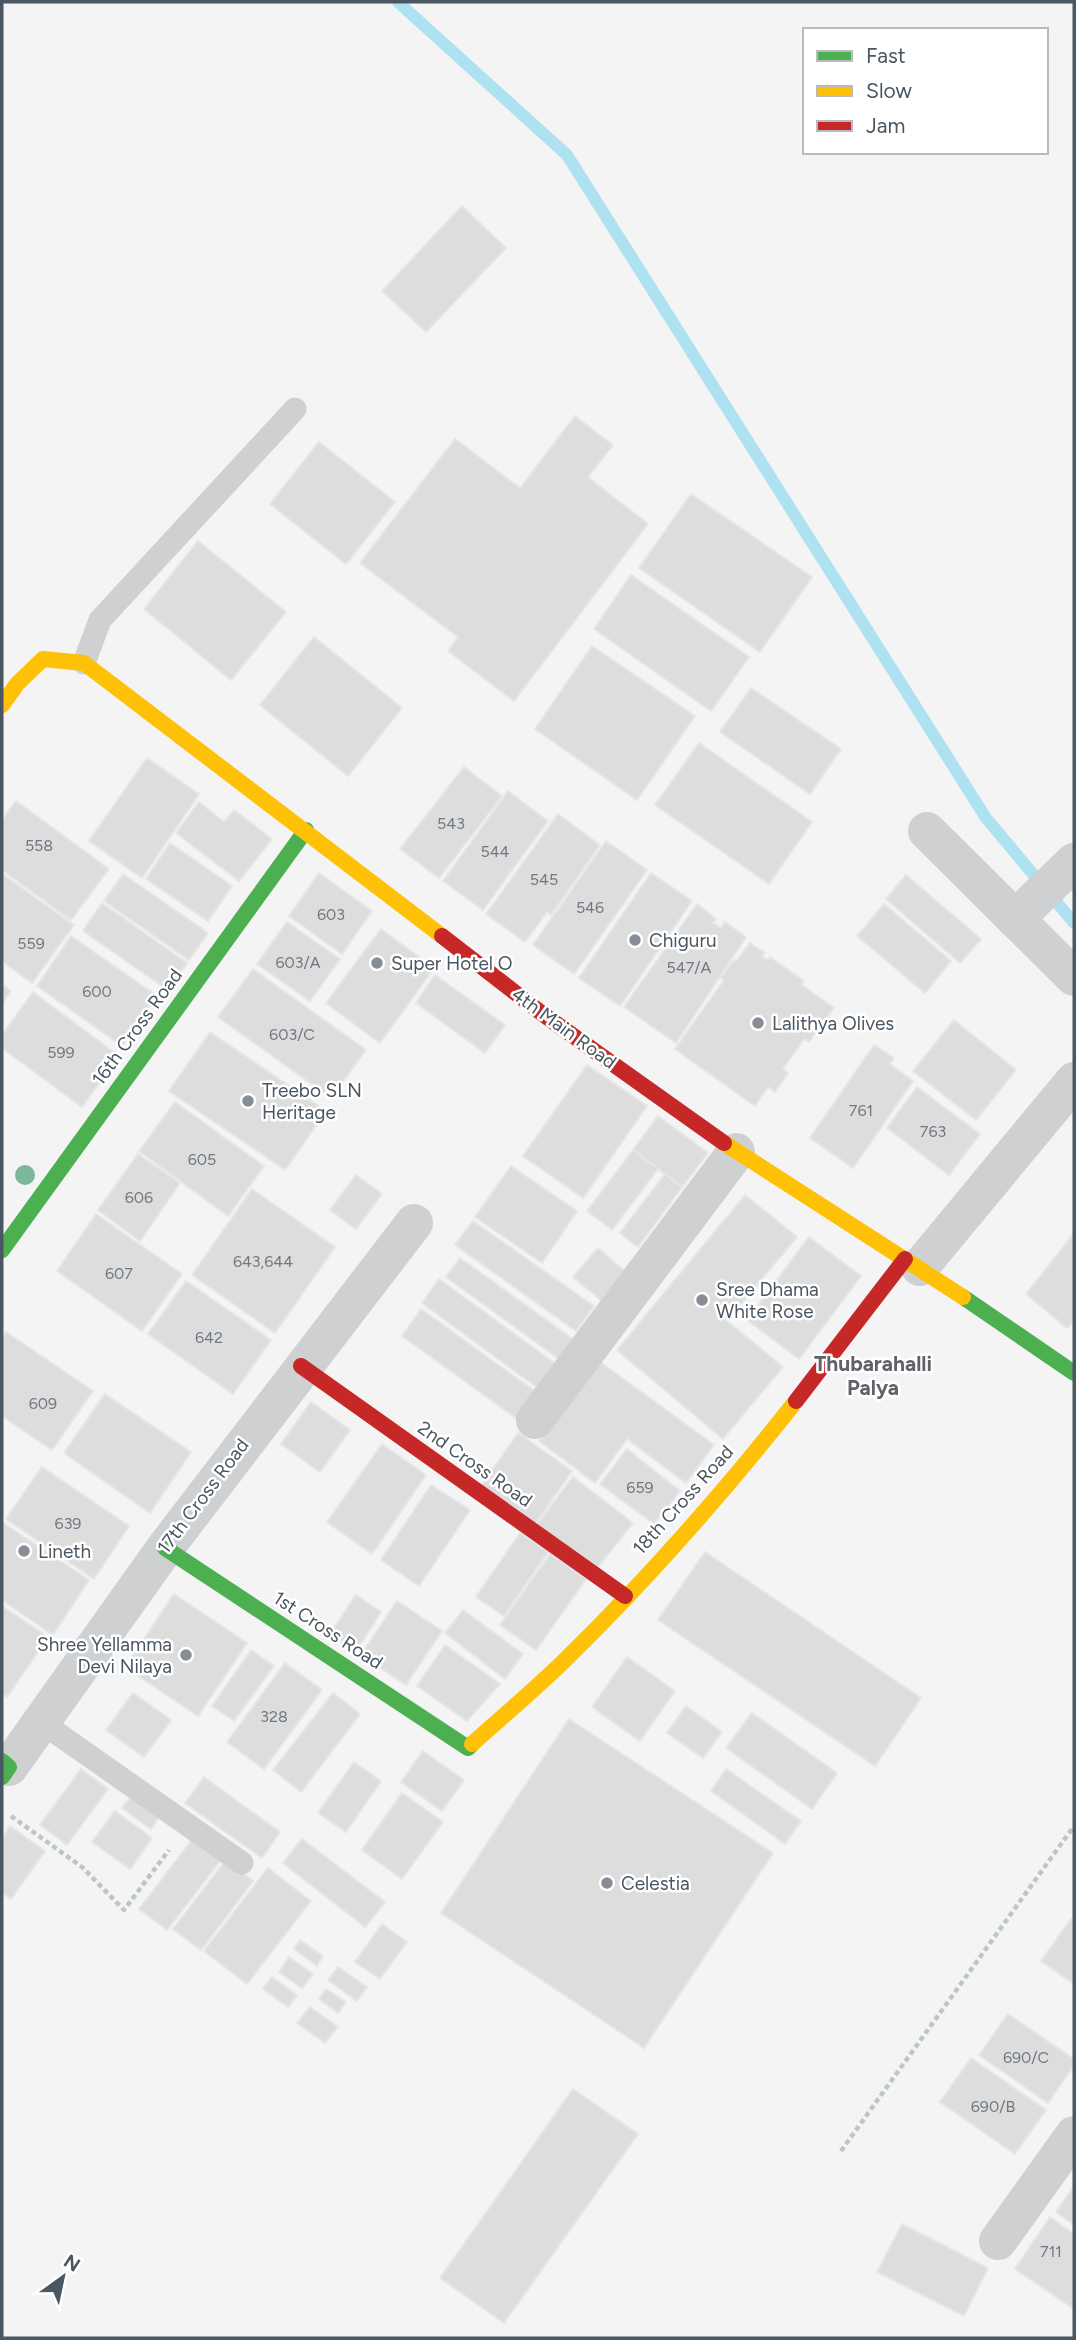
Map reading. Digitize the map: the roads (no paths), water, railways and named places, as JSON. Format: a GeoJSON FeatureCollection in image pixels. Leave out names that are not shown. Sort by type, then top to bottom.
{"type":"FeatureCollection","features":[{"type":"Feature","properties":{"kind":"street"},"geometry":{"type":"LineString","coordinates":[[7,687],[43,659],[84,663]]}},
{"type":"Feature","properties":{"kind":"street","name":"4th Main Road"},"geometry":{"type":"LineString","coordinates":[[84,663],[306,830],[544,1016],[736,1152],[913,1263],[1074,1373]]}},
{"type":"Feature","properties":{"kind":"street","name":"16th Cross Road"},"geometry":{"type":"LineString","coordinates":[[2,1250],[306,830]]}},
{"type":"Feature","properties":{"kind":"street"},"geometry":{"type":"LineString","coordinates":[[927,831],[1046,890],[1074,977]]}},
{"type":"Feature","properties":{"kind":"street"},"geometry":{"type":"LineString","coordinates":[[913,1263],[1074,1081]]}},
{"type":"Feature","properties":{"kind":"street"},"geometry":{"type":"LineString","coordinates":[[535,1420],[736,1152]]}},
{"type":"Feature","properties":{"kind":"street","name":"17th Cross Road"},"geometry":{"type":"LineString","coordinates":[[4,1768],[41,1722],[165,1548],[301,1366],[414,1223]]}},
{"type":"Feature","properties":{"kind":"street","name":"18th Cross Road"},"geometry":{"type":"LineString","coordinates":[[468,1748],[572,1653],[706,1509],[913,1263]]}},
{"type":"Feature","properties":{"kind":"street","name":"2nd Cross Road"},"geometry":{"type":"LineString","coordinates":[[301,1366],[625,1596]]}},
{"type":"Feature","properties":{"kind":"street","name":"1st Cross Road"},"geometry":{"type":"LineString","coordinates":[[165,1548],[468,1748]]}},
{"type":"Feature","properties":{"kind":"street"},"geometry":{"type":"LineString","coordinates":[[998,2241],[1074,2135]]}},
{"type":"Feature","properties":{"kind":"lane"},"geometry":{"type":"LineString","coordinates":[[84,663],[100,620],[295,409]]}},
{"type":"Feature","properties":{"kind":"lane"},"geometry":{"type":"LineString","coordinates":[[41,1722],[242,1863]]}},
{"type":"Feature","properties":{"kind":"waterway"},"geometry":{"type":"LineString","coordinates":[[398,2],[567,155],[986,818],[1074,923]]}},
{"type":"Feature","properties":{"kind":"place","name":"Chiguru"},"geometry":{"type":"Point","coordinates":[635,940]}},
{"type":"Feature","properties":{"kind":"place","name":"Super Hotel O"},"geometry":{"type":"Point","coordinates":[377,963]}},
{"type":"Feature","properties":{"kind":"place","name":"Lalithya Olives"},"geometry":{"type":"Point","coordinates":[758,1023]}},
{"type":"Feature","properties":{"kind":"place","name":"Treebo SLN Heritage"},"geometry":{"type":"Point","coordinates":[248,1101]}},
{"type":"Feature","properties":{"kind":"place","name":"Sree Dhama White Rose"},"geometry":{"type":"Point","coordinates":[702,1300]}},
{"type":"Feature","properties":{"kind":"place","name":"Lineth"},"geometry":{"type":"Point","coordinates":[24,1551]}},
{"type":"Feature","properties":{"kind":"place","name":"Shree Yellamma Devi Nilaya"},"geometry":{"type":"Point","coordinates":[186,1655]}},
{"type":"Feature","properties":{"kind":"place","name":"Celestia"},"geometry":{"type":"Point","coordinates":[607,1883]}},
{"type":"Feature","properties":{"kind":"district","name":"Thubarahalli Palya"},"geometry":{"type":"Point","coordinates":[873,1375]}}]}
